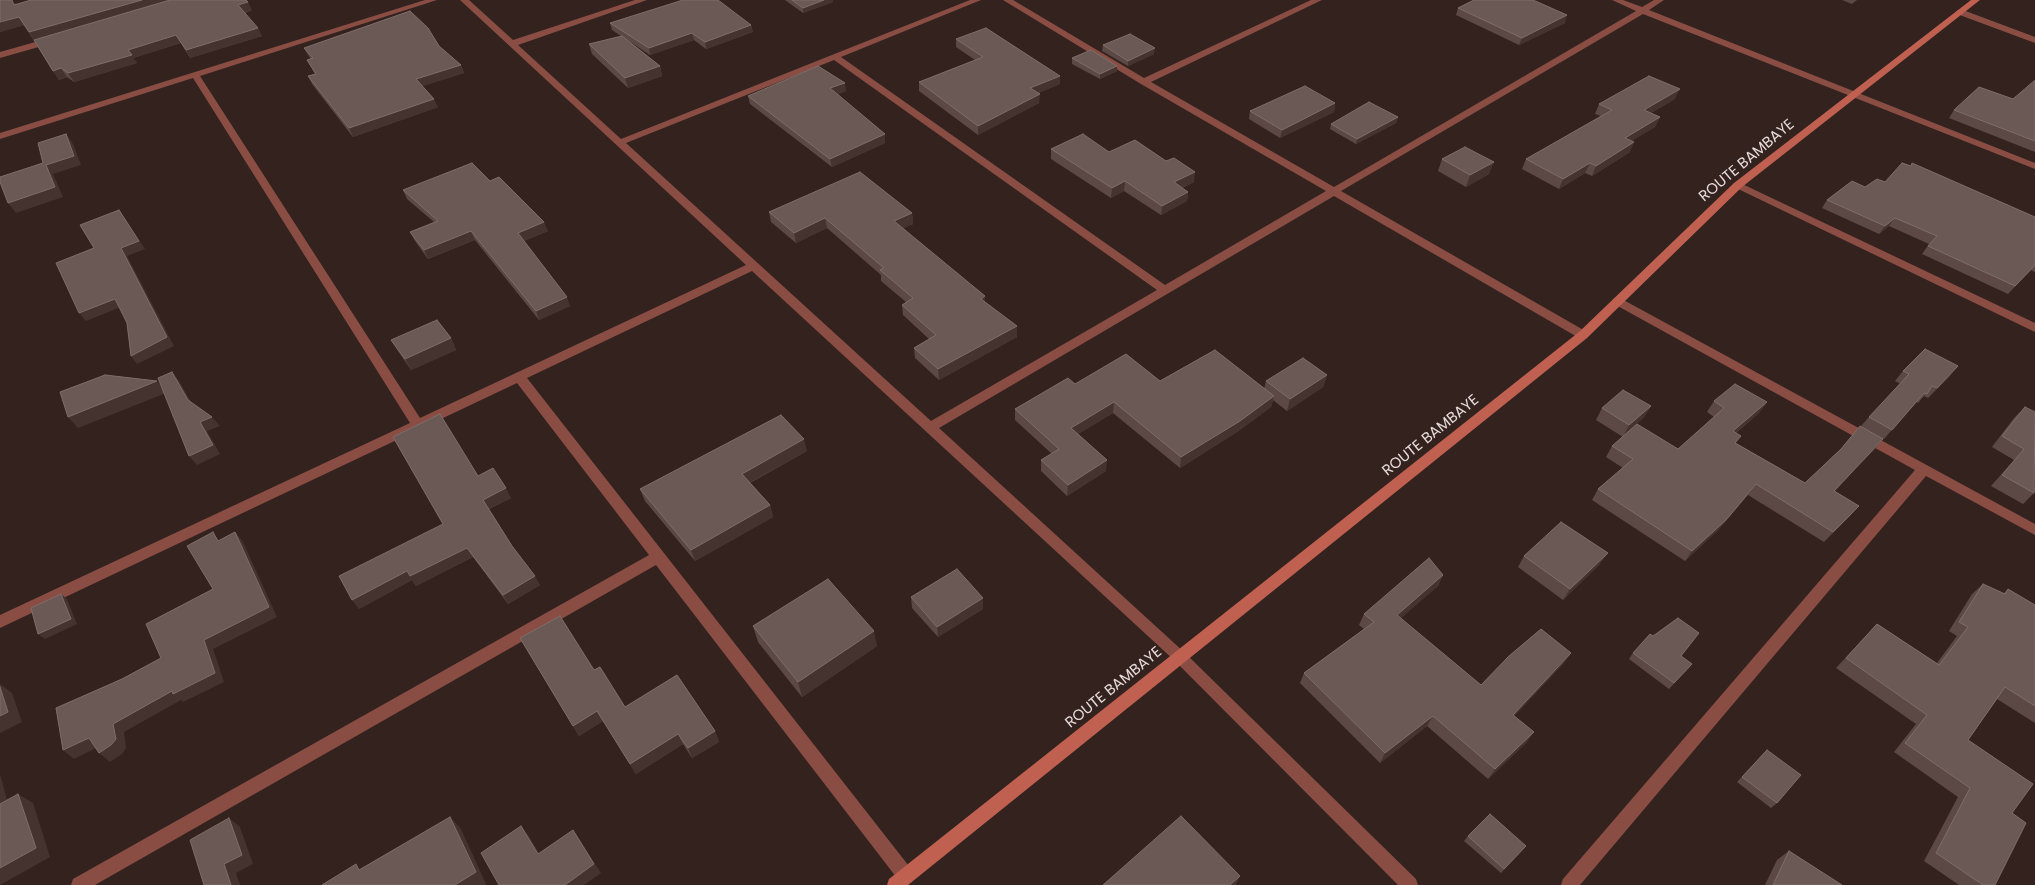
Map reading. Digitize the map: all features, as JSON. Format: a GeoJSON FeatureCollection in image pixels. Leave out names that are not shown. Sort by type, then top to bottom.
{"type":"FeatureCollection","features":[{"type":"Feature","properties":{"kind":"street"},"geometry":{"type":"LineString","coordinates":[[0,136],[433,0]]}},
{"type":"Feature","properties":{"kind":"street"},"geometry":{"type":"LineString","coordinates":[[464,0],[1180,657],[1410,885]]}},
{"type":"Feature","properties":{"kind":"street"},"geometry":{"type":"LineString","coordinates":[[511,44],[643,0]]}},
{"type":"Feature","properties":{"kind":"street"},"geometry":{"type":"LineString","coordinates":[[619,143],[977,0]]}},
{"type":"Feature","properties":{"kind":"street"},"geometry":{"type":"LineString","coordinates":[[1007,0],[1144,82],[1583,335]]}},
{"type":"Feature","properties":{"kind":"street"},"geometry":{"type":"LineString","coordinates":[[1144,82],[1318,0]]}},
{"type":"Feature","properties":{"kind":"street"},"geometry":{"type":"LineString","coordinates":[[1616,0],[2035,166]]}},
{"type":"Feature","properties":{"kind":"street"},"geometry":{"type":"LineString","coordinates":[[930,428],[1660,0]]}},
{"type":"Feature","properties":{"kind":"street","name":"ROUTE BAMBAYE"},"geometry":{"type":"LineString","coordinates":[[900,881],[1583,335],[1738,185],[1976,0]]}},
{"type":"Feature","properties":{"kind":"street"},"geometry":{"type":"LineString","coordinates":[[1960,12],[2035,40]]}},
{"type":"Feature","properties":{"kind":"street"},"geometry":{"type":"LineString","coordinates":[[0,55],[67,36]]}},
{"type":"Feature","properties":{"kind":"street"},"geometry":{"type":"LineString","coordinates":[[835,57],[1164,290]]}},
{"type":"Feature","properties":{"kind":"street"},"geometry":{"type":"LineString","coordinates":[[195,75],[418,425]]}},
{"type":"Feature","properties":{"kind":"street"},"geometry":{"type":"LineString","coordinates":[[1738,185],[2035,328]]}},
{"type":"Feature","properties":{"kind":"street"},"geometry":{"type":"LineString","coordinates":[[1,617],[418,425],[754,266]]}},
{"type":"Feature","properties":{"kind":"street"},"geometry":{"type":"LineString","coordinates":[[1618,301],[2035,530]]}},
{"type":"Feature","properties":{"kind":"street"},"geometry":{"type":"LineString","coordinates":[[519,377],[658,557],[900,881]]}},
{"type":"Feature","properties":{"kind":"street"},"geometry":{"type":"LineString","coordinates":[[1569,885],[1924,470]]}},
{"type":"Feature","properties":{"kind":"street"},"geometry":{"type":"LineString","coordinates":[[79,885],[658,557]]}},
{"type":"Feature","properties":{"kind":"building"},"geometry":{"type":"Polygon","coordinates":[[[0,0],[12,0],[14,5],[31,0],[142,0],[29,32],[19,17],[0,22],[0,0]]]}},
{"type":"Feature","properties":{"kind":"building"},"geometry":{"type":"Polygon","coordinates":[[[170,0],[246,0],[248,2],[238,5],[258,28],[186,50],[176,35],[128,50],[132,55],[68,73],[61,68],[53,71],[34,40],[170,0]]]}},
{"type":"Feature","properties":{"kind":"building"},"geometry":{"type":"Polygon","coordinates":[[[683,0],[718,0],[751,25],[705,42],[692,33],[649,48],[610,23],[683,0]]]}},
{"type":"Feature","properties":{"kind":"building"},"geometry":{"type":"Polygon","coordinates":[[[792,0],[824,0],[803,8],[792,0]]]}},
{"type":"Feature","properties":{"kind":"building"},"geometry":{"type":"Polygon","coordinates":[[[1474,0],[1533,0],[1567,15],[1522,38],[1458,8],[1474,0]]]}},
{"type":"Feature","properties":{"kind":"building"},"geometry":{"type":"Polygon","coordinates":[[[410,11],[428,28],[439,46],[461,65],[416,79],[434,99],[349,128],[308,76],[316,74],[307,60],[313,58],[304,48],[410,11]]]}},
{"type":"Feature","properties":{"kind":"building"},"geometry":{"type":"Polygon","coordinates":[[[986,28],[1060,76],[1030,88],[1040,94],[978,126],[919,82],[983,57],[956,39],[986,28]]]}},
{"type":"Feature","properties":{"kind":"building"},"geometry":{"type":"Polygon","coordinates":[[[1130,34],[1155,48],[1128,61],[1103,45],[1130,34]]]}},
{"type":"Feature","properties":{"kind":"building"},"geometry":{"type":"Polygon","coordinates":[[[622,36],[660,66],[625,78],[589,44],[622,36]]]}},
{"type":"Feature","properties":{"kind":"building"},"geometry":{"type":"Polygon","coordinates":[[[1091,50],[1117,66],[1100,74],[1072,58],[1091,50]]]}},
{"type":"Feature","properties":{"kind":"building"},"geometry":{"type":"Polygon","coordinates":[[[818,66],[845,83],[830,88],[885,134],[830,159],[748,96],[818,66]]]}},
{"type":"Feature","properties":{"kind":"building"},"geometry":{"type":"Polygon","coordinates":[[[1649,76],[1680,89],[1644,110],[1660,117],[1625,138],[1634,142],[1596,166],[1590,163],[1563,179],[1526,159],[1612,110],[1599,104],[1649,76]]]}},
{"type":"Feature","properties":{"kind":"building"},"geometry":{"type":"Polygon","coordinates":[[[2034,81],[2035,141],[1954,110],[1979,87],[2013,99],[2034,81]]]}},
{"type":"Feature","properties":{"kind":"building"},"geometry":{"type":"Polygon","coordinates":[[[1305,86],[1335,103],[1282,130],[1250,111],[1305,86]]]}},
{"type":"Feature","properties":{"kind":"building"},"geometry":{"type":"Polygon","coordinates":[[[1369,102],[1398,117],[1357,139],[1331,124],[1369,102]]]}},
{"type":"Feature","properties":{"kind":"building"},"geometry":{"type":"Polygon","coordinates":[[[66,134],[74,156],[46,165],[55,187],[8,203],[0,177],[43,163],[38,143],[66,134]]]}},
{"type":"Feature","properties":{"kind":"building"},"geometry":{"type":"Polygon","coordinates":[[[1083,134],[1109,152],[1135,140],[1166,161],[1174,158],[1195,172],[1174,182],[1188,192],[1162,206],[1125,181],[1112,188],[1051,149],[1083,134]]]}},
{"type":"Feature","properties":{"kind":"building"},"geometry":{"type":"Polygon","coordinates":[[[1465,147],[1494,162],[1470,175],[1442,159],[1465,147]]]}},
{"type":"Feature","properties":{"kind":"building"},"geometry":{"type":"Polygon","coordinates":[[[472,163],[490,181],[499,177],[544,222],[518,233],[567,297],[536,311],[471,231],[424,250],[410,232],[438,221],[403,190],[472,163]]]}},
{"type":"Feature","properties":{"kind":"building"},"geometry":{"type":"Polygon","coordinates":[[[1902,163],[1911,166],[1912,163],[2035,217],[2035,265],[2015,286],[1928,246],[1937,236],[1895,218],[1885,226],[1827,200],[1852,181],[1865,187],[1877,179],[1885,182],[1902,163]]]}},
{"type":"Feature","properties":{"kind":"building"},"geometry":{"type":"Polygon","coordinates":[[[860,172],[912,213],[894,221],[985,296],[981,299],[1017,326],[938,369],[914,348],[936,335],[902,305],[913,298],[880,270],[884,268],[825,218],[794,233],[769,212],[860,172]]]}},
{"type":"Feature","properties":{"kind":"building"},"geometry":{"type":"Polygon","coordinates":[[[119,210],[139,241],[121,248],[167,337],[131,356],[127,323],[115,299],[79,313],[56,263],[94,248],[80,225],[119,210]]]}},
{"type":"Feature","properties":{"kind":"building"},"geometry":{"type":"Polygon","coordinates":[[[437,320],[451,338],[405,359],[391,340],[437,320]]]}},
{"type":"Feature","properties":{"kind":"building"},"geometry":{"type":"Polygon","coordinates":[[[1925,349],[1958,366],[1937,388],[1932,386],[1927,394],[1924,393],[1892,430],[1869,417],[1909,374],[1903,371],[1925,349]]]}},
{"type":"Feature","properties":{"kind":"building"},"geometry":{"type":"Polygon","coordinates":[[[1215,350],[1274,396],[1240,421],[1181,457],[1114,402],[1071,428],[1107,460],[1068,485],[1041,460],[1059,449],[1015,409],[1068,378],[1075,384],[1126,354],[1160,381],[1215,350]]]}},
{"type":"Feature","properties":{"kind":"building"},"geometry":{"type":"Polygon","coordinates":[[[1303,358],[1327,375],[1290,399],[1266,381],[1303,358]]]}},
{"type":"Feature","properties":{"kind":"building"},"geometry":{"type":"Polygon","coordinates":[[[172,372],[188,400],[212,417],[200,422],[213,445],[189,456],[158,378],[172,372]]]}},
{"type":"Feature","properties":{"kind":"building"},"geometry":{"type":"Polygon","coordinates":[[[105,375],[157,381],[68,417],[60,392],[105,375]]]}},
{"type":"Feature","properties":{"kind":"building"},"geometry":{"type":"Polygon","coordinates":[[[1735,384],[1767,402],[1733,431],[1741,436],[1735,443],[1805,483],[1841,449],[1860,426],[1883,439],[1834,491],[1859,506],[1833,532],[1756,484],[1726,520],[1692,551],[1598,489],[1633,459],[1612,446],[1637,424],[1678,449],[1724,408],[1714,401],[1735,384]]]}},
{"type":"Feature","properties":{"kind":"building"},"geometry":{"type":"Polygon","coordinates":[[[1623,390],[1651,406],[1629,425],[1602,408],[1623,390]]]}},
{"type":"Feature","properties":{"kind":"building"},"geometry":{"type":"Polygon","coordinates":[[[2025,407],[2035,412],[2034,493],[2002,475],[2024,449],[2002,436],[2025,407]]]}},
{"type":"Feature","properties":{"kind":"building"},"geometry":{"type":"Polygon","coordinates":[[[440,414],[478,476],[493,468],[506,488],[483,500],[512,546],[535,576],[503,595],[467,548],[410,576],[407,571],[352,600],[339,576],[443,524],[393,437],[440,414]]]}},
{"type":"Feature","properties":{"kind":"building"},"geometry":{"type":"Polygon","coordinates":[[[781,415],[804,439],[742,474],[770,505],[691,550],[640,489],[781,415]]]}},
{"type":"Feature","properties":{"kind":"building"},"geometry":{"type":"Polygon","coordinates":[[[1561,522],[1608,553],[1570,589],[1524,556],[1561,522]]]}},
{"type":"Feature","properties":{"kind":"building"},"geometry":{"type":"Polygon","coordinates":[[[213,532],[218,541],[235,532],[269,607],[204,640],[215,673],[173,694],[172,691],[113,724],[116,739],[99,753],[89,738],[63,750],[56,708],[122,679],[161,658],[146,624],[213,589],[187,546],[213,532]]]}},
{"type":"Feature","properties":{"kind":"building"},"geometry":{"type":"Polygon","coordinates":[[[1429,558],[1443,575],[1397,615],[1481,685],[1509,656],[1541,629],[1571,653],[1513,715],[1534,732],[1495,769],[1433,716],[1385,753],[1304,673],[1374,622],[1364,614],[1429,558]]]}},
{"type":"Feature","properties":{"kind":"building"},"geometry":{"type":"Polygon","coordinates":[[[957,569],[983,598],[937,627],[911,597],[957,569]]]}},
{"type":"Feature","properties":{"kind":"building"},"geometry":{"type":"Polygon","coordinates":[[[828,579],[874,631],[798,682],[753,626],[828,579]]]}},
{"type":"Feature","properties":{"kind":"building"},"geometry":{"type":"Polygon","coordinates":[[[1983,584],[2005,594],[2008,589],[2035,605],[2035,706],[2005,687],[1968,740],[2033,784],[2012,813],[2026,823],[1995,885],[1983,885],[1936,853],[1970,788],[1905,743],[1927,715],[1846,658],[1877,624],[1939,665],[1968,627],[1959,622],[1983,584]]]}},
{"type":"Feature","properties":{"kind":"building"},"geometry":{"type":"Polygon","coordinates":[[[61,594],[71,619],[38,634],[31,608],[61,594]]]}},
{"type":"Feature","properties":{"kind":"building"},"geometry":{"type":"Polygon","coordinates":[[[560,616],[594,670],[600,667],[625,707],[677,675],[715,731],[688,748],[678,734],[630,764],[597,711],[573,726],[520,638],[560,616]]]}},
{"type":"Feature","properties":{"kind":"building"},"geometry":{"type":"Polygon","coordinates":[[[1678,618],[1699,633],[1681,656],[1692,664],[1674,683],[1633,653],[1650,634],[1653,636],[1678,618]]]}},
{"type":"Feature","properties":{"kind":"building"},"geometry":{"type":"Polygon","coordinates":[[[0,687],[8,712],[0,716],[0,687]]]}},
{"type":"Feature","properties":{"kind":"building"},"geometry":{"type":"Polygon","coordinates":[[[1767,750],[1801,775],[1777,803],[1742,777],[1767,750]]]}},
{"type":"Feature","properties":{"kind":"building"},"geometry":{"type":"Polygon","coordinates":[[[18,794],[36,848],[0,868],[0,804],[18,794]]]}},
{"type":"Feature","properties":{"kind":"building"},"geometry":{"type":"Polygon","coordinates":[[[1490,814],[1526,846],[1504,869],[1468,836],[1490,814]]]}},
{"type":"Feature","properties":{"kind":"building"},"geometry":{"type":"Polygon","coordinates":[[[1181,816],[1240,876],[1230,885],[1103,885],[1181,816]]]}},
{"type":"Feature","properties":{"kind":"building"},"geometry":{"type":"Polygon","coordinates":[[[450,817],[476,872],[455,885],[322,885],[356,864],[359,870],[450,817]]]}},
{"type":"Feature","properties":{"kind":"building"},"geometry":{"type":"Polygon","coordinates":[[[229,818],[242,855],[224,864],[231,885],[204,885],[190,840],[229,818]]]}},
{"type":"Feature","properties":{"kind":"building"},"geometry":{"type":"Polygon","coordinates":[[[521,826],[538,854],[573,830],[594,864],[565,885],[499,885],[481,853],[521,826]]]}},
{"type":"Feature","properties":{"kind":"building"},"geometry":{"type":"Polygon","coordinates":[[[1789,851],[1842,885],[1773,885],[1789,851]]]}}]}
